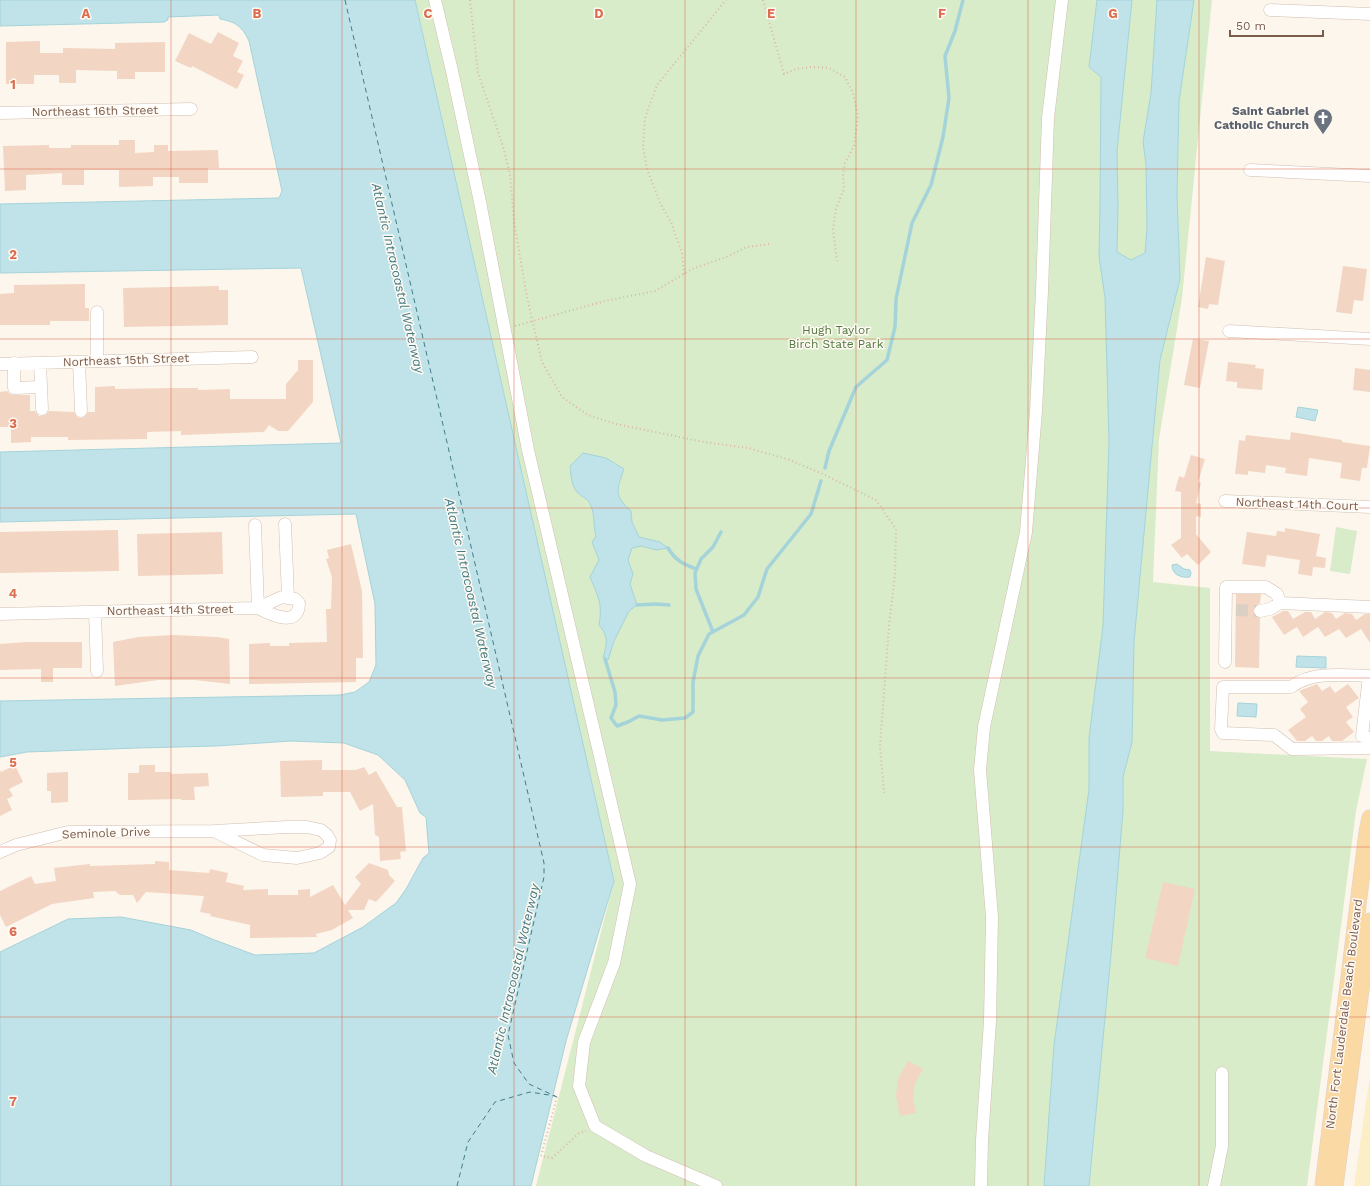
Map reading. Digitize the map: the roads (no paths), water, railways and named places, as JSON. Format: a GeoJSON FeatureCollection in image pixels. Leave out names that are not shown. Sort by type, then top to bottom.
{"type":"FeatureCollection","features":[{"type":"Feature","properties":{"kind":"main road","name":"North Fort Lauderdale Beach Boulevard"},"geometry":{"type":"LineString","coordinates":[[1323,1186],[1364,855],[1370,818]]}},
{"type":"Feature","properties":{"kind":"main road","name":"North Fort Lauderdale Beach Boulevard"},"geometry":{"type":"LineString","coordinates":[[1335,1186],[1370,921]]}},
{"type":"Feature","properties":{"kind":"street"},"geometry":{"type":"LineString","coordinates":[[435,0],[452,71],[478,194],[528,450],[630,884],[614,963],[584,1042],[579,1086],[595,1126],[646,1156],[716,1186]]}},
{"type":"Feature","properties":{"kind":"street"},"geometry":{"type":"LineString","coordinates":[[981,1186],[982,1140],[990,1021],[992,917],[980,770],[984,727],[1026,532],[1036,411],[1048,118],[1062,0]]}},
{"type":"Feature","properties":{"kind":"street"},"geometry":{"type":"LineString","coordinates":[[1270,10],[1370,14]]}},
{"type":"Feature","properties":{"kind":"street","name":"Northeast 16th Street"},"geometry":{"type":"LineString","coordinates":[[0,113],[191,109]]}},
{"type":"Feature","properties":{"kind":"street"},"geometry":{"type":"LineString","coordinates":[[1250,170],[1370,176]]}},
{"type":"Feature","properties":{"kind":"street"},"geometry":{"type":"LineString","coordinates":[[97,312],[97,361]]}},
{"type":"Feature","properties":{"kind":"street"},"geometry":{"type":"LineString","coordinates":[[1229,331],[1370,339]]}},
{"type":"Feature","properties":{"kind":"street","name":"Northeast 15th Street"},"geometry":{"type":"LineString","coordinates":[[0,364],[252,357]]}},
{"type":"Feature","properties":{"kind":"street"},"geometry":{"type":"LineString","coordinates":[[40,362],[42,409]]}},
{"type":"Feature","properties":{"kind":"street"},"geometry":{"type":"LineString","coordinates":[[79,362],[82,411]]}},
{"type":"Feature","properties":{"kind":"street"},"geometry":{"type":"LineString","coordinates":[[14,363],[14,388],[41,387]]}},
{"type":"Feature","properties":{"kind":"street","name":"Northeast 14th Court"},"geometry":{"type":"LineString","coordinates":[[1225,502],[1370,507]]}},
{"type":"Feature","properties":{"kind":"street"},"geometry":{"type":"LineString","coordinates":[[284,524],[288,597]]}},
{"type":"Feature","properties":{"kind":"street"},"geometry":{"type":"LineString","coordinates":[[255,525],[258,608]]}},
{"type":"Feature","properties":{"kind":"street"},"geometry":{"type":"LineString","coordinates":[[1225,662],[1231,610],[1226,586],[1266,587],[1277,594],[1280,603]]}},
{"type":"Feature","properties":{"kind":"street"},"geometry":{"type":"LineString","coordinates":[[282,597],[295,599],[299,603],[299,609],[296,614],[289,618],[283,619],[258,608],[282,597]]}},
{"type":"Feature","properties":{"kind":"street"},"geometry":{"type":"LineString","coordinates":[[1260,611],[1270,609],[1280,603],[1370,607]]}},
{"type":"Feature","properties":{"kind":"street","name":"Northeast 14th Street"},"geometry":{"type":"LineString","coordinates":[[0,614],[258,608]]}},
{"type":"Feature","properties":{"kind":"street"},"geometry":{"type":"LineString","coordinates":[[95,612],[97,671]]}},
{"type":"Feature","properties":{"kind":"street"},"geometry":{"type":"LineString","coordinates":[[1370,738],[1362,736],[1370,676],[1329,675],[1299,681],[1290,687],[1223,687],[1221,728],[1223,733],[1274,735],[1292,749],[1370,748]]}},
{"type":"Feature","properties":{"kind":"street","name":"Seminole Drive"},"geometry":{"type":"LineString","coordinates":[[0,852],[16,845],[68,832],[214,831],[307,827],[321,830],[330,840],[329,847],[320,853],[297,858],[262,855],[214,831]]}},
{"type":"Feature","properties":{"kind":"street"},"geometry":{"type":"LineString","coordinates":[[1214,1186],[1222,1146],[1222,1073]]}},
{"type":"Feature","properties":{"kind":"water","name":"Atlantic Intracoastal Waterway"},"geometry":{"type":"Polygon","coordinates":[[[0,0],[415,0],[614,881],[566,1041],[531,1186],[0,1186],[0,952],[68,919],[121,917],[191,930],[255,955],[314,953],[363,927],[396,903],[406,889],[423,858],[429,853],[426,817],[420,813],[405,780],[378,755],[344,743],[291,741],[216,746],[27,752],[0,757],[0,701],[340,695],[355,692],[369,682],[376,665],[375,604],[356,514],[0,522],[0,452],[341,443],[301,268],[0,273],[0,204],[279,198],[282,191],[249,41],[241,28],[234,23],[220,19],[219,15],[168,17],[168,20],[165,22],[0,26],[0,0]]]}},
{"type":"Feature","properties":{"kind":"water"},"geometry":{"type":"Polygon","coordinates":[[[1097,0],[1132,0],[1117,152],[1117,252],[1131,260],[1145,253],[1147,230],[1146,164],[1143,142],[1151,93],[1157,0],[1194,0],[1179,101],[1177,195],[1180,279],[1160,360],[1134,642],[1132,742],[1123,777],[1123,811],[1089,1186],[1044,1186],[1054,1045],[1089,789],[1089,738],[1103,626],[1109,441],[1105,298],[1099,256],[1101,77],[1089,67],[1097,0]]]}},
{"type":"Feature","properties":{"kind":"water"},"geometry":{"type":"Polygon","coordinates":[[[1298,407],[1318,410],[1315,421],[1296,417],[1298,407]]]}},
{"type":"Feature","properties":{"kind":"water"},"geometry":{"type":"Polygon","coordinates":[[[583,453],[606,458],[624,469],[618,487],[618,492],[621,500],[631,511],[632,522],[639,537],[660,542],[668,548],[657,550],[641,546],[632,548],[628,560],[633,574],[630,584],[637,605],[629,611],[614,641],[608,660],[603,658],[606,637],[599,625],[600,605],[590,577],[599,560],[592,542],[596,536],[593,513],[589,502],[578,493],[574,487],[570,466],[583,453]]]}},
{"type":"Feature","properties":{"kind":"water"},"geometry":{"type":"Polygon","coordinates":[[[1177,564],[1184,569],[1190,570],[1190,577],[1183,577],[1175,573],[1172,565],[1177,564]]]}},
{"type":"Feature","properties":{"kind":"water"},"geometry":{"type":"Polygon","coordinates":[[[1297,656],[1326,657],[1326,668],[1296,667],[1297,656]]]}},
{"type":"Feature","properties":{"kind":"water"},"geometry":{"type":"Polygon","coordinates":[[[1238,703],[1257,704],[1256,717],[1237,716],[1238,703]]]}},
{"type":"Feature","properties":{"kind":"waterway"},"geometry":{"type":"LineString","coordinates":[[825,468],[829,451],[856,387],[887,360],[895,327],[896,299],[912,223],[931,185],[943,137],[949,98],[945,56],[955,31],[963,0]]}},
{"type":"Feature","properties":{"kind":"waterway"},"geometry":{"type":"LineString","coordinates":[[605,659],[615,692],[616,705],[611,718],[617,726],[639,716],[662,720],[685,718],[693,712],[693,682],[698,656],[709,634],[744,615],[758,597],[767,569],[811,514],[821,481]]}},
{"type":"Feature","properties":{"kind":"waterway"},"geometry":{"type":"LineString","coordinates":[[713,632],[696,589],[695,573],[701,559],[713,547],[721,532]]}},
{"type":"Feature","properties":{"kind":"waterway"},"geometry":{"type":"LineString","coordinates":[[668,548],[680,562],[697,569]]}},
{"type":"Feature","properties":{"kind":"waterway"},"geometry":{"type":"LineString","coordinates":[[637,605],[669,605]]}},
{"type":"Feature","properties":{"kind":"tunnel"},"geometry":{"type":"LineString","coordinates":[[1236,610],[1260,611]]}},
{"type":"Feature","properties":{"kind":"place","name":"Saint Gabriel Catholic Church"},"geometry":{"type":"Point","coordinates":[1323,135]}},
{"type":"Feature","properties":{"kind":"park label","name":"Hugh Taylor Birch State Park"},"geometry":{"type":"Point","coordinates":[836,337]}}]}
